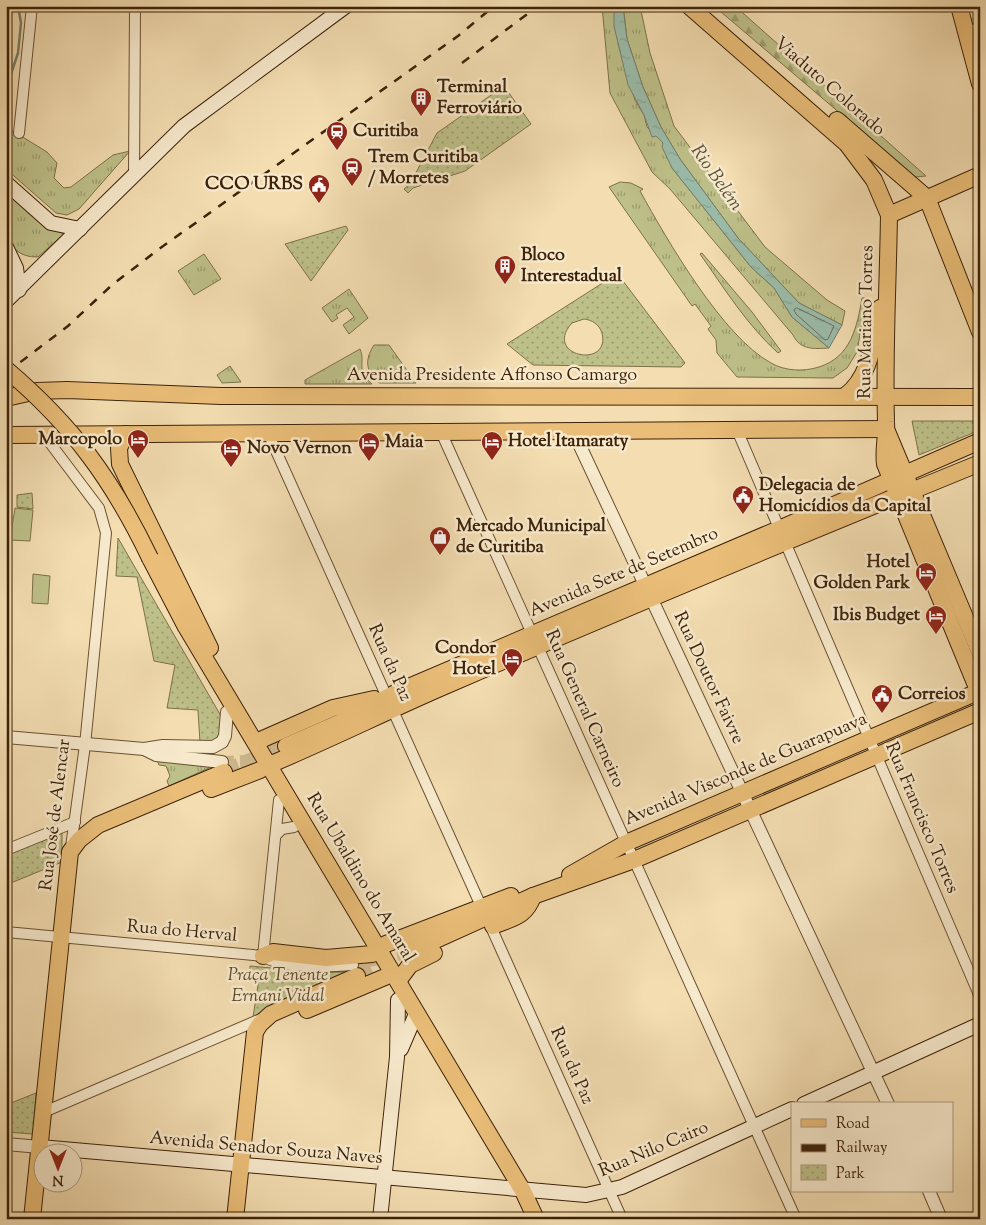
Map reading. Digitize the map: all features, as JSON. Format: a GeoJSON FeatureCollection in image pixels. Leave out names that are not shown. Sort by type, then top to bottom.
{"type":"FeatureCollection","features":[{"type":"Feature","properties":{"kind":"main road"},"geometry":{"type":"LineString","coordinates":[[6,301],[198,114],[346,6]]}},
{"type":"Feature","properties":{"kind":"main road","name":"Viaduto Colorado"},"geometry":{"type":"LineString","coordinates":[[689,6],[754,55],[927,198]]}},
{"type":"Feature","properties":{"kind":"main road","name":"Viaduto Colorado"},"geometry":{"type":"LineString","coordinates":[[705,6],[847,144],[872,176],[889,215]]}},
{"type":"Feature","properties":{"kind":"main road"},"geometry":{"type":"LineString","coordinates":[[959,6],[973,30],[980,84]]}},
{"type":"Feature","properties":{"kind":"main road"},"geometry":{"type":"LineString","coordinates":[[889,215],[980,175]]}},
{"type":"Feature","properties":{"kind":"main road"},"geometry":{"type":"LineString","coordinates":[[6,184],[51,223],[80,229]]}},
{"type":"Feature","properties":{"kind":"main road"},"geometry":{"type":"LineString","coordinates":[[927,198],[980,332]]}},
{"type":"Feature","properties":{"kind":"main road","name":"Rua Mariano Torres"},"geometry":{"type":"LineString","coordinates":[[889,215],[886,429],[898,477],[909,492],[980,653]]}},
{"type":"Feature","properties":{"kind":"main road"},"geometry":{"type":"LineString","coordinates":[[6,247],[16,268],[19,290]]}},
{"type":"Feature","properties":{"kind":"main road"},"geometry":{"type":"LineString","coordinates":[[845,396],[858,384],[865,373],[888,274]]}},
{"type":"Feature","properties":{"kind":"main road"},"geometry":{"type":"LineString","coordinates":[[6,369],[48,407],[84,446],[123,504],[145,560]]}},
{"type":"Feature","properties":{"kind":"main road"},"geometry":{"type":"LineString","coordinates":[[6,383],[50,423],[82,460],[145,560]]}},
{"type":"Feature","properties":{"kind":"main road","name":"Avenida Presidente Affonso Camargo"},"geometry":{"type":"LineString","coordinates":[[6,398],[37,391],[67,390],[221,396],[980,397]]}},
{"type":"Feature","properties":{"kind":"main road"},"geometry":{"type":"LineString","coordinates":[[6,435],[886,429]]}},
{"type":"Feature","properties":{"kind":"main road"},"geometry":{"type":"LineString","coordinates":[[126,434],[119,448],[120,464],[208,645],[224,688]]}},
{"type":"Feature","properties":{"kind":"main road","name":"Avenida Sete de Setembro"},"geometry":{"type":"LineString","coordinates":[[782,536],[898,477],[980,441]]}},
{"type":"Feature","properties":{"kind":"main road","name":"Avenida Sete de Setembro"},"geometry":{"type":"LineString","coordinates":[[286,746],[782,536],[909,492],[980,463]]}},
{"type":"Feature","properties":{"kind":"main road","name":"Rua Mariano Torres"},"geometry":{"type":"LineString","coordinates":[[909,492],[979,692]]}},
{"type":"Feature","properties":{"kind":"main road","name":"Rua Ubaldino do Amaral"},"geometry":{"type":"LineString","coordinates":[[145,560],[256,742],[279,800],[294,827],[376,952]]}},
{"type":"Feature","properties":{"kind":"main road","name":"Rua Ubaldino do Amaral"},"geometry":{"type":"LineString","coordinates":[[145,560],[169,618],[226,712],[265,767],[391,979],[416,1014],[523,1191],[536,1219]]}},
{"type":"Feature","properties":{"kind":"main road","name":"Avenida Visconde de Guarapuava"},"geometry":{"type":"LineString","coordinates":[[533,896],[626,843],[979,692]]}},
{"type":"Feature","properties":{"kind":"main road"},"geometry":{"type":"LineString","coordinates":[[256,742],[333,708],[389,703]]}},
{"type":"Feature","properties":{"kind":"main road"},"geometry":{"type":"LineString","coordinates":[[75,846],[354,729],[389,703]]}},
{"type":"Feature","properties":{"kind":"main road","name":"Avenida Visconde de Guarapuava"},"geometry":{"type":"LineString","coordinates":[[409,952],[533,896],[634,860],[980,711]]}},
{"type":"Feature","properties":{"kind":"main road"},"geometry":{"type":"LineString","coordinates":[[901,724],[936,730]]}},
{"type":"Feature","properties":{"kind":"main road"},"geometry":{"type":"LineString","coordinates":[[804,787],[826,757]]}},
{"type":"Feature","properties":{"kind":"main road"},"geometry":{"type":"LineString","coordinates":[[75,846],[98,825],[223,767]]}},
{"type":"Feature","properties":{"kind":"main road","name":"Rua José de Alencar"},"geometry":{"type":"LineString","coordinates":[[41,1142],[61,937],[75,846]]}},
{"type":"Feature","properties":{"kind":"main road"},"geometry":{"type":"LineString","coordinates":[[250,1033],[391,979],[410,965],[521,914],[529,908],[533,896],[510,896],[481,906],[386,944],[376,952],[326,958],[273,952],[263,956]]}},
{"type":"Feature","properties":{"kind":"main road"},"geometry":{"type":"LineString","coordinates":[[235,1219],[241,1165],[250,1033],[271,1014],[355,970]]}},
{"type":"Feature","properties":{"kind":"main road","name":"Rua Ubaldino do Amaral"},"geometry":{"type":"LineString","coordinates":[[391,979],[398,1000]]}},
{"type":"Feature","properties":{"kind":"main road"},"geometry":{"type":"LineString","coordinates":[[380,1219],[397,1057],[398,1000]]}},
{"type":"Feature","properties":{"kind":"main road"},"geometry":{"type":"LineString","coordinates":[[397,1057],[416,1014]]}},
{"type":"Feature","properties":{"kind":"main road"},"geometry":{"type":"LineString","coordinates":[[808,1102],[980,1024]]}},
{"type":"Feature","properties":{"kind":"main road","name":"Rua Nilo Cairo"},"geometry":{"type":"LineString","coordinates":[[523,1191],[586,1195],[610,1191],[791,1109]]}},
{"type":"Feature","properties":{"kind":"main road","name":"Avenida Senador Souza Naves"},"geometry":{"type":"LineString","coordinates":[[82,1151],[523,1191]]}},
{"type":"Feature","properties":{"kind":"main road","name":"Rua José de Alencar"},"geometry":{"type":"LineString","coordinates":[[32,1219],[35,1192]]}},
{"type":"Feature","properties":{"kind":"street"},"geometry":{"type":"LineString","coordinates":[[19,133],[32,6]]}},
{"type":"Feature","properties":{"kind":"street"},"geometry":{"type":"LineString","coordinates":[[134,175],[135,6]]}},
{"type":"Feature","properties":{"kind":"street","name":"Rua Francisco Torres"},"geometry":{"type":"LineString","coordinates":[[738,430],[980,997]]}},
{"type":"Feature","properties":{"kind":"street","name":"Rua Doutor Faivre"},"geometry":{"type":"LineString","coordinates":[[573,431],[887,1102]]}},
{"type":"Feature","properties":{"kind":"street","name":"Rua General Carneiro"},"geometry":{"type":"LineString","coordinates":[[441,432],[796,1219]]}},
{"type":"Feature","properties":{"kind":"street","name":"Rua da Paz"},"geometry":{"type":"LineString","coordinates":[[268,433],[481,906]]}},
{"type":"Feature","properties":{"kind":"street","name":"Rua José de Alencar"},"geometry":{"type":"LineString","coordinates":[[44,435],[99,508],[106,534],[85,749],[75,822],[75,846]]}},
{"type":"Feature","properties":{"kind":"street"},"geometry":{"type":"LineString","coordinates":[[6,737],[85,749],[104,744],[144,749],[163,746],[213,747],[226,736],[226,712]]}},
{"type":"Feature","properties":{"kind":"street"},"geometry":{"type":"LineString","coordinates":[[144,749],[156,755],[223,767]]}},
{"type":"Feature","properties":{"kind":"street"},"geometry":{"type":"LineString","coordinates":[[263,956],[279,800]]}},
{"type":"Feature","properties":{"kind":"street"},"geometry":{"type":"LineString","coordinates":[[6,850],[75,822]]}},
{"type":"Feature","properties":{"kind":"street"},"geometry":{"type":"LineString","coordinates":[[276,835],[282,829],[294,827]]}},
{"type":"Feature","properties":{"kind":"street","name":"Rua da Paz"},"geometry":{"type":"LineString","coordinates":[[491,927],[622,1219]]}},
{"type":"Feature","properties":{"kind":"street","name":"Rua do Herval"},"geometry":{"type":"LineString","coordinates":[[6,932],[263,956],[271,962],[355,970]]}},
{"type":"Feature","properties":{"kind":"street"},"geometry":{"type":"LineString","coordinates":[[44,1112],[250,1033]]}},
{"type":"Feature","properties":{"kind":"street","name":"Avenida Senador Souza Naves"},"geometry":{"type":"LineString","coordinates":[[6,1144],[32,1146]]}},
{"type":"Feature","properties":{"kind":"street"},"geometry":{"type":"LineString","coordinates":[[928,1192],[941,1219]]}},
{"type":"Feature","properties":{"kind":"green space"},"geometry":{"type":"Polygon","coordinates":[[[602,6],[614,6],[619,47],[635,100],[644,115],[647,127],[663,143],[672,168],[751,267],[774,288],[792,317],[829,348],[808,348],[799,344],[670,189],[652,172],[610,93],[602,6]]]}},
{"type":"Feature","properties":{"kind":"green space"},"geometry":{"type":"Polygon","coordinates":[[[623,6],[640,6],[650,53],[674,126],[765,247],[827,300],[845,311],[842,325],[799,303],[738,238],[680,159],[661,127],[643,87],[627,39],[623,6]]]}},
{"type":"Feature","properties":{"kind":"green space"},"geometry":{"type":"Polygon","coordinates":[[[714,6],[735,6],[926,176],[915,177],[714,6]]]}},
{"type":"Feature","properties":{"kind":"green space"},"geometry":{"type":"Polygon","coordinates":[[[504,86],[531,124],[465,171],[413,188],[408,193],[404,189],[410,184],[437,133],[504,86]]]}},
{"type":"Feature","properties":{"kind":"green space"},"geometry":{"type":"Polygon","coordinates":[[[8,128],[47,152],[57,163],[54,178],[64,188],[71,187],[113,155],[130,151],[79,209],[67,215],[56,213],[6,169],[8,128]]]}},
{"type":"Feature","properties":{"kind":"green space"},"geometry":{"type":"Polygon","coordinates":[[[620,182],[631,183],[643,189],[640,191],[665,235],[716,310],[734,332],[753,350],[776,366],[794,370],[807,370],[819,367],[839,356],[851,340],[858,320],[862,298],[866,298],[857,352],[847,368],[833,378],[737,377],[717,353],[716,340],[708,329],[711,326],[695,304],[692,306],[609,187],[620,182]]]}},
{"type":"Feature","properties":{"kind":"green space"},"geometry":{"type":"Polygon","coordinates":[[[6,189],[55,230],[64,234],[38,257],[26,256],[17,251],[11,243],[6,223],[6,189]]]}},
{"type":"Feature","properties":{"kind":"green space"},"geometry":{"type":"Polygon","coordinates":[[[346,226],[348,230],[311,281],[285,244],[346,226]]]}},
{"type":"Feature","properties":{"kind":"green space"},"geometry":{"type":"Polygon","coordinates":[[[702,253],[752,312],[781,351],[778,353],[746,318],[700,254],[702,253]]]}},
{"type":"Feature","properties":{"kind":"green space"},"geometry":{"type":"Polygon","coordinates":[[[204,254],[221,279],[194,295],[178,271],[204,254]]]}},
{"type":"Feature","properties":{"kind":"green space"},"geometry":{"type":"Polygon","coordinates":[[[612,277],[620,277],[685,363],[681,367],[533,365],[507,344],[612,277]],[[584,319],[572,323],[565,334],[565,344],[579,354],[589,355],[597,352],[602,345],[602,333],[595,323],[584,319]]]}},
{"type":"Feature","properties":{"kind":"green space"},"geometry":{"type":"Polygon","coordinates":[[[349,289],[368,318],[349,334],[343,325],[354,317],[347,308],[336,315],[338,318],[332,322],[322,308],[349,289]]]}},
{"type":"Feature","properties":{"kind":"green space"},"geometry":{"type":"Polygon","coordinates":[[[374,345],[389,345],[416,383],[379,383],[371,374],[368,366],[369,356],[374,345]]]}},
{"type":"Feature","properties":{"kind":"green space"},"geometry":{"type":"Polygon","coordinates":[[[360,349],[362,354],[362,370],[372,384],[305,384],[305,380],[360,349]]]}},
{"type":"Feature","properties":{"kind":"green space"},"geometry":{"type":"Polygon","coordinates":[[[230,366],[241,382],[222,383],[217,375],[230,366]]]}},
{"type":"Feature","properties":{"kind":"green space"},"geometry":{"type":"Polygon","coordinates":[[[912,421],[980,421],[980,430],[919,455],[912,421]]]}},
{"type":"Feature","properties":{"kind":"green space"},"geometry":{"type":"Polygon","coordinates":[[[32,493],[33,509],[17,507],[17,495],[32,493]]]}},
{"type":"Feature","properties":{"kind":"green space"},"geometry":{"type":"Polygon","coordinates":[[[15,508],[33,510],[30,541],[10,540],[15,508]]]}},
{"type":"Feature","properties":{"kind":"green space"},"geometry":{"type":"Polygon","coordinates":[[[118,538],[221,716],[220,734],[216,740],[200,743],[198,710],[167,708],[175,665],[154,661],[137,577],[116,576],[118,538]]]}},
{"type":"Feature","properties":{"kind":"green space"},"geometry":{"type":"Polygon","coordinates":[[[33,574],[50,576],[48,604],[32,603],[33,574]]]}},
{"type":"Feature","properties":{"kind":"green space"},"geometry":{"type":"Polygon","coordinates":[[[157,760],[209,768],[169,786],[167,781],[170,776],[166,766],[159,765],[157,760]]]}},
{"type":"Feature","properties":{"kind":"green space"},"geometry":{"type":"Polygon","coordinates":[[[62,833],[62,862],[6,885],[6,855],[62,833]]]}},
{"type":"Feature","properties":{"kind":"green space","name":"Praça Tenente Ernani Vidal"},"geometry":{"type":"Polygon","coordinates":[[[250,966],[315,972],[356,972],[253,1017],[259,979],[250,973],[250,966]]]}},
{"type":"Feature","properties":{"kind":"green space"},"geometry":{"type":"Polygon","coordinates":[[[36,1093],[33,1134],[6,1132],[6,1105],[36,1093]]]}},
{"type":"Feature","properties":{"kind":"water"},"geometry":{"type":"Polygon","coordinates":[[[614,6],[623,6],[627,39],[643,87],[661,127],[680,159],[738,238],[799,303],[842,325],[829,348],[792,317],[774,288],[751,267],[672,168],[662,147],[663,143],[656,136],[652,137],[644,115],[628,85],[614,26],[614,6]]]}},
{"type":"Feature","properties":{"kind":"waterway"},"geometry":{"type":"LineString","coordinates":[[6,89],[18,53],[21,23],[18,6]]}},
{"type":"Feature","properties":{"kind":"tunnel"},"geometry":{"type":"LineString","coordinates":[[224,772],[286,746]]}},
{"type":"Feature","properties":{"kind":"tunnel"},"geometry":{"type":"LineString","coordinates":[[222,762],[250,761]]}},
{"type":"Feature","properties":{"kind":"tunnel"},"geometry":{"type":"LineString","coordinates":[[357,976],[409,952]]}},
{"type":"Feature","properties":{"kind":"tunnel"},"geometry":{"type":"LineString","coordinates":[[353,965],[403,955]]}},
{"type":"Feature","properties":{"kind":"railway"},"geometry":{"type":"LineString","coordinates":[[6,373],[68,326],[112,285],[159,249],[458,36],[494,6]]}},
{"type":"Feature","properties":{"kind":"railway"},"geometry":{"type":"LineString","coordinates":[[462,63],[538,6]]}},
{"type":"Feature","properties":{"kind":"place","name":"Terminal Ferroviário"},"geometry":{"type":"Point","coordinates":[421,117]}},
{"type":"Feature","properties":{"kind":"place","name":"Curitiba"},"geometry":{"type":"Point","coordinates":[337,151]}},
{"type":"Feature","properties":{"kind":"place","name":"Trem Curitiba / Morretes"},"geometry":{"type":"Point","coordinates":[352,187]}},
{"type":"Feature","properties":{"kind":"place","name":"CCO URBS"},"geometry":{"type":"Point","coordinates":[319,204]}},
{"type":"Feature","properties":{"kind":"place","name":"Bloco Interestadual"},"geometry":{"type":"Point","coordinates":[505,285]}},
{"type":"Feature","properties":{"kind":"place","name":"Marcopolo"},"geometry":{"type":"Point","coordinates":[138,459]}},
{"type":"Feature","properties":{"kind":"place","name":"Hotel Itamaraty"},"geometry":{"type":"Point","coordinates":[492,461]}},
{"type":"Feature","properties":{"kind":"place","name":"Maia"},"geometry":{"type":"Point","coordinates":[369,462]}},
{"type":"Feature","properties":{"kind":"place","name":"Novo Vernon"},"geometry":{"type":"Point","coordinates":[231,468]}},
{"type":"Feature","properties":{"kind":"place","name":"Delegacia de Homicídios da Capital"},"geometry":{"type":"Point","coordinates":[743,515]}},
{"type":"Feature","properties":{"kind":"place","name":"Mercado Municipal de Curitiba"},"geometry":{"type":"Point","coordinates":[440,556]}},
{"type":"Feature","properties":{"kind":"place","name":"Hotel Golden Park"},"geometry":{"type":"Point","coordinates":[926,592]}},
{"type":"Feature","properties":{"kind":"place","name":"Ibis Budget"},"geometry":{"type":"Point","coordinates":[936,635]}},
{"type":"Feature","properties":{"kind":"place","name":"Condor Hotel"},"geometry":{"type":"Point","coordinates":[512,678]}},
{"type":"Feature","properties":{"kind":"place","name":"Correios"},"geometry":{"type":"Point","coordinates":[882,714]}},
{"type":"Feature","properties":{"kind":"water label","name":"Rio Belém"},"geometry":{"type":"Point","coordinates":[716,178]}}]}
